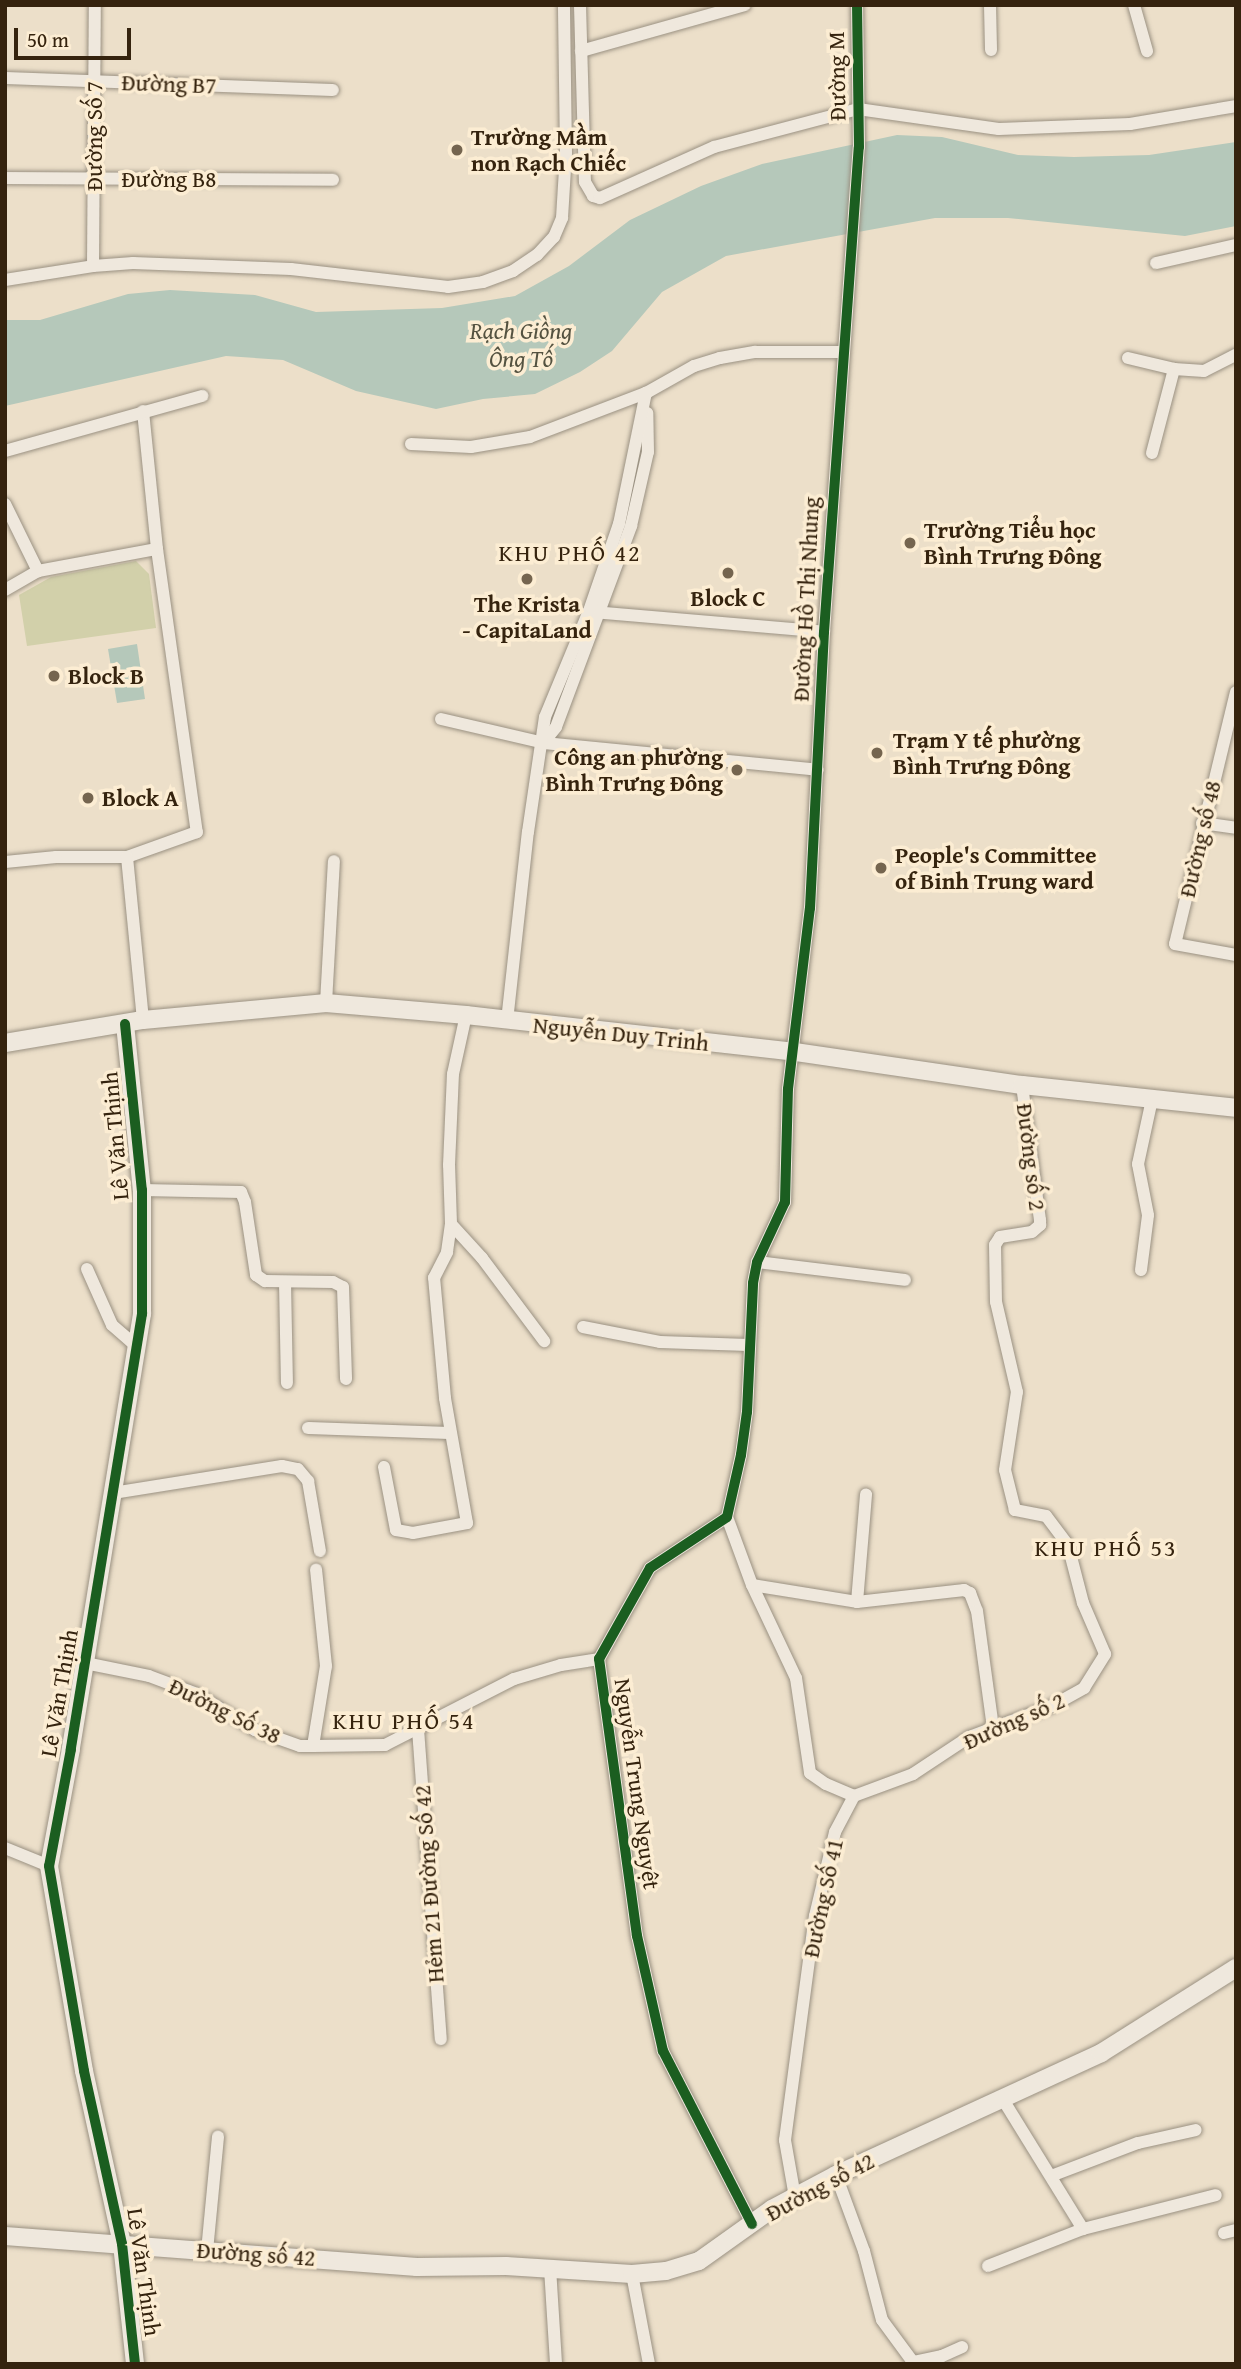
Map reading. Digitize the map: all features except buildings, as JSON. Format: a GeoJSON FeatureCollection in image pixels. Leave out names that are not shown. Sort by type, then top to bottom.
{"type":"FeatureCollection","features":[{"type":"Feature","properties":{"kind":"street","name":"Đường Số 7"},"geometry":{"type":"LineString","coordinates":[[93,266],[95,5]]}},
{"type":"Feature","properties":{"kind":"street"},"geometry":{"type":"LineString","coordinates":[[5,280],[93,266],[132,263],[291,269],[448,287],[482,282],[513,271],[537,255],[554,236],[562,218],[566,153],[564,5]]}},
{"type":"Feature","properties":{"kind":"street"},"geometry":{"type":"LineString","coordinates":[[580,5],[585,182],[593,196],[600,198],[714,147],[858,109],[999,129],[1130,124],[1236,106]]}},
{"type":"Feature","properties":{"kind":"street"},"geometry":{"type":"LineString","coordinates":[[581,51],[699,12],[745,5]]}},
{"type":"Feature","properties":{"kind":"street","name":"Đường M"},"geometry":{"type":"LineString","coordinates":[[857,5],[859,147]]}},
{"type":"Feature","properties":{"kind":"street"},"geometry":{"type":"LineString","coordinates":[[990,5],[991,50]]}},
{"type":"Feature","properties":{"kind":"street"},"geometry":{"type":"LineString","coordinates":[[1134,5],[1147,51]]}},
{"type":"Feature","properties":{"kind":"street","name":"Đường B7"},"geometry":{"type":"LineString","coordinates":[[5,78],[333,90]]}},
{"type":"Feature","properties":{"kind":"street","name":"Đường Hồ Thị Nhung"},"geometry":{"type":"LineString","coordinates":[[794,1052],[810,908],[824,632],[859,147]]}},
{"type":"Feature","properties":{"kind":"street","name":"Đường B8"},"geometry":{"type":"LineString","coordinates":[[5,178],[333,180]]}},
{"type":"Feature","properties":{"kind":"street"},"geometry":{"type":"LineString","coordinates":[[1156,262],[1236,245]]}},
{"type":"Feature","properties":{"kind":"street"},"geometry":{"type":"LineString","coordinates":[[411,444],[471,447],[530,437],[646,393],[685,370],[720,358],[755,352],[843,352]]}},
{"type":"Feature","properties":{"kind":"street"},"geometry":{"type":"LineString","coordinates":[[1128,358],[1174,369],[1204,371],[1236,355]]}},
{"type":"Feature","properties":{"kind":"street"},"geometry":{"type":"LineString","coordinates":[[1152,453],[1174,369]]}},
{"type":"Feature","properties":{"kind":"street"},"geometry":{"type":"LineString","coordinates":[[507,1021],[528,832],[544,743],[556,727],[648,452],[646,393]]}},
{"type":"Feature","properties":{"kind":"street"},"geometry":{"type":"LineString","coordinates":[[5,451],[202,396]]}},
{"type":"Feature","properties":{"kind":"street"},"geometry":{"type":"LineString","coordinates":[[5,862],[57,857],[127,857],[197,832],[157,549],[143,411]]}},
{"type":"Feature","properties":{"kind":"street"},"geometry":{"type":"LineString","coordinates":[[5,504],[38,571]]}},
{"type":"Feature","properties":{"kind":"street"},"geometry":{"type":"LineString","coordinates":[[5,590],[38,571],[157,549]]}},
{"type":"Feature","properties":{"kind":"street"},"geometry":{"type":"LineString","coordinates":[[594,612],[824,632]]}},
{"type":"Feature","properties":{"kind":"street","name":"Đường số 48"},"geometry":{"type":"LineString","coordinates":[[1236,692],[1234,709],[1202,823],[1175,944],[1236,955]]}},
{"type":"Feature","properties":{"kind":"street"},"geometry":{"type":"LineString","coordinates":[[441,719],[544,743],[818,771]]}},
{"type":"Feature","properties":{"kind":"street"},"geometry":{"type":"LineString","coordinates":[[1202,823],[1236,828]]}},
{"type":"Feature","properties":{"kind":"street"},"geometry":{"type":"LineString","coordinates":[[127,857],[143,1020]]}},
{"type":"Feature","properties":{"kind":"street"},"geometry":{"type":"LineString","coordinates":[[327,1003],[334,861]]}},
{"type":"Feature","properties":{"kind":"street","name":"Nguyễn Duy Trinh"},"geometry":{"type":"LineString","coordinates":[[5,1043],[143,1020],[327,1003],[466,1015],[794,1052],[1022,1085],[1236,1108]]}},
{"type":"Feature","properties":{"kind":"street"},"geometry":{"type":"LineString","coordinates":[[384,1467],[396,1531],[413,1533],[467,1523],[450,1433],[434,1278],[447,1251],[451,1224],[449,1165],[453,1074],[466,1015]]}},
{"type":"Feature","properties":{"kind":"street","name":"Lê Văn Thịnh"},"geometry":{"type":"LineString","coordinates":[[125,1024],[142,1190],[142,1314],[86,1663],[49,1866],[84,2071],[122,2244],[135,2364]]}},
{"type":"Feature","properties":{"kind":"street"},"geometry":{"type":"LineString","coordinates":[[794,1052],[788,1089],[785,1202],[757,1262],[748,1345],[747,1412],[727,1517],[752,1585],[796,1678],[810,1773],[826,1784],[854,1796]]}},
{"type":"Feature","properties":{"kind":"street","name":"Đường số 2"},"geometry":{"type":"LineString","coordinates":[[854,1796],[913,1774],[970,1737],[1052,1706],[1084,1688],[1105,1654],[1083,1603],[1068,1545],[1046,1516],[1014,1510],[1005,1471],[1017,1392],[996,1302],[995,1245],[1000,1237],[1032,1232],[1040,1225],[1022,1085]]}},
{"type":"Feature","properties":{"kind":"street"},"geometry":{"type":"LineString","coordinates":[[1141,1270],[1148,1215],[1138,1164],[1152,1099]]}},
{"type":"Feature","properties":{"kind":"street"},"geometry":{"type":"LineString","coordinates":[[142,1190],[240,1192],[246,1202],[256,1275],[265,1281],[333,1282],[343,1287],[346,1379]]}},
{"type":"Feature","properties":{"kind":"street"},"geometry":{"type":"LineString","coordinates":[[451,1224],[482,1258],[544,1341]]}},
{"type":"Feature","properties":{"kind":"street"},"geometry":{"type":"LineString","coordinates":[[757,1262],[905,1280]]}},
{"type":"Feature","properties":{"kind":"street"},"geometry":{"type":"LineString","coordinates":[[87,1269],[112,1325],[137,1347]]}},
{"type":"Feature","properties":{"kind":"street"},"geometry":{"type":"LineString","coordinates":[[285,1282],[287,1383]]}},
{"type":"Feature","properties":{"kind":"street"},"geometry":{"type":"LineString","coordinates":[[583,1327],[660,1342],[748,1345]]}},
{"type":"Feature","properties":{"kind":"street"},"geometry":{"type":"LineString","coordinates":[[308,1428],[450,1433]]}},
{"type":"Feature","properties":{"kind":"street"},"geometry":{"type":"LineString","coordinates":[[113,1493],[282,1466],[298,1469],[308,1481],[320,1552]]}},
{"type":"Feature","properties":{"kind":"street"},"geometry":{"type":"LineString","coordinates":[[857,1602],[866,1493]]}},
{"type":"Feature","properties":{"kind":"street","name":"Nguyễn Trung Nguyệt"},"geometry":{"type":"LineString","coordinates":[[727,1517],[650,1568],[599,1659],[638,1936],[663,2051],[752,2224]]}},
{"type":"Feature","properties":{"kind":"street"},"geometry":{"type":"LineString","coordinates":[[313,1746],[327,1665],[316,1570]]}},
{"type":"Feature","properties":{"kind":"street"},"geometry":{"type":"LineString","coordinates":[[752,1585],[857,1602],[964,1590],[970,1593],[976,1611],[993,1728]]}},
{"type":"Feature","properties":{"kind":"street","name":"Đường Số 38"},"geometry":{"type":"LineString","coordinates":[[86,1663],[149,1676],[197,1695],[255,1730],[300,1746],[313,1746],[385,1745],[514,1679],[561,1665],[599,1659]]}},
{"type":"Feature","properties":{"kind":"street","name":"Hẻm 21 Đường Số 42"},"geometry":{"type":"LineString","coordinates":[[418,1729],[441,2039]]}},
{"type":"Feature","properties":{"kind":"street","name":"Đường Số 41"},"geometry":{"type":"LineString","coordinates":[[795,2197],[785,2140],[815,1916],[835,1832],[854,1796]]}},
{"type":"Feature","properties":{"kind":"street"},"geometry":{"type":"LineString","coordinates":[[5,1848],[49,1866]]}},
{"type":"Feature","properties":{"kind":"street","name":"Đường số 42"},"geometry":{"type":"LineString","coordinates":[[5,2236],[417,2267],[550,2268],[632,2274],[666,2271],[699,2261],[795,2197],[836,2175],[1101,2053],[1236,1968]]}},
{"type":"Feature","properties":{"kind":"street"},"geometry":{"type":"LineString","coordinates":[[1002,2098],[1083,2229]]}},
{"type":"Feature","properties":{"kind":"street"},"geometry":{"type":"LineString","coordinates":[[1051,2176],[1138,2143],[1196,2130]]}},
{"type":"Feature","properties":{"kind":"street"},"geometry":{"type":"LineString","coordinates":[[207,2251],[218,2137]]}},
{"type":"Feature","properties":{"kind":"street"},"geometry":{"type":"LineString","coordinates":[[836,2175],[864,2251],[882,2320],[913,2362],[942,2356],[962,2347]]}},
{"type":"Feature","properties":{"kind":"street"},"geometry":{"type":"LineString","coordinates":[[988,2266],[1083,2229],[1216,2195]]}},
{"type":"Feature","properties":{"kind":"street"},"geometry":{"type":"LineString","coordinates":[[550,2268],[556,2364]]}},
{"type":"Feature","properties":{"kind":"street"},"geometry":{"type":"LineString","coordinates":[[632,2274],[649,2364]]}},
{"type":"Feature","properties":{"kind":"shaded area"},"geometry":{"type":"Polygon","coordinates":[[[136,561],[149,574],[156,628],[27,646],[19,595],[51,577],[136,561]]]}},
{"type":"Feature","properties":{"kind":"water","name":"Rạch Giồng Ông Tố"},"geometry":{"type":"Polygon","coordinates":[[[897,135],[942,137],[1018,155],[1074,157],[1149,155],[1236,142],[1236,226],[1185,236],[1008,218],[935,218],[726,256],[662,292],[612,351],[580,372],[535,394],[483,399],[436,409],[356,391],[283,360],[226,356],[5,406],[5,320],[40,320],[128,294],[170,290],[255,295],[316,312],[442,308],[515,296],[569,266],[630,220],[701,186],[762,164],[897,135]]]}},
{"type":"Feature","properties":{"kind":"water"},"geometry":{"type":"Polygon","coordinates":[[[137,644],[145,699],[117,703],[108,649],[137,644]]]}},
{"type":"Feature","properties":{"kind":"cycle path"},"geometry":{"type":"LineString","coordinates":[[752,2224],[663,2051],[637,1936],[599,1659],[650,1568],[727,1517],[741,1455],[747,1412],[753,1283],[757,1262],[785,1202],[788,1089],[810,908],[824,632],[859,147],[857,5]]}},
{"type":"Feature","properties":{"kind":"cycle path"},"geometry":{"type":"LineString","coordinates":[[125,1024],[142,1190],[142,1314],[71,1749],[49,1866],[84,2071],[122,2244],[135,2364]]}},
{"type":"Feature","properties":{"kind":"place","name":"Trường Mầm non Rạch Chiếc"},"geometry":{"type":"Point","coordinates":[457,150]}},
{"type":"Feature","properties":{"kind":"place","name":"Trường Tiểu học Bình Trưng Đông"},"geometry":{"type":"Point","coordinates":[910,543]}},
{"type":"Feature","properties":{"kind":"place","name":"Block C"},"geometry":{"type":"Point","coordinates":[728,573]}},
{"type":"Feature","properties":{"kind":"place","name":"The Krista - CapitaLand"},"geometry":{"type":"Point","coordinates":[527,579]}},
{"type":"Feature","properties":{"kind":"place","name":"Block B"},"geometry":{"type":"Point","coordinates":[54,676]}},
{"type":"Feature","properties":{"kind":"place","name":"Trạm Y tế phường Bình Trưng Đông"},"geometry":{"type":"Point","coordinates":[877,753]}},
{"type":"Feature","properties":{"kind":"place","name":"Công an phường Bình Trưng Đông"},"geometry":{"type":"Point","coordinates":[737,770]}},
{"type":"Feature","properties":{"kind":"place","name":"Block A"},"geometry":{"type":"Point","coordinates":[88,798]}},
{"type":"Feature","properties":{"kind":"place","name":"People's Committee of Binh Trung ward"},"geometry":{"type":"Point","coordinates":[881,868]}},
{"type":"Feature","properties":{"kind":"district","name":"KHU PHỐ 42"},"geometry":{"type":"Point","coordinates":[570,553]}},
{"type":"Feature","properties":{"kind":"district","name":"KHU PHỐ 53"},"geometry":{"type":"Point","coordinates":[1106,1548]}},
{"type":"Feature","properties":{"kind":"district","name":"KHU PHỐ 54"},"geometry":{"type":"Point","coordinates":[404,1721]}}]}
